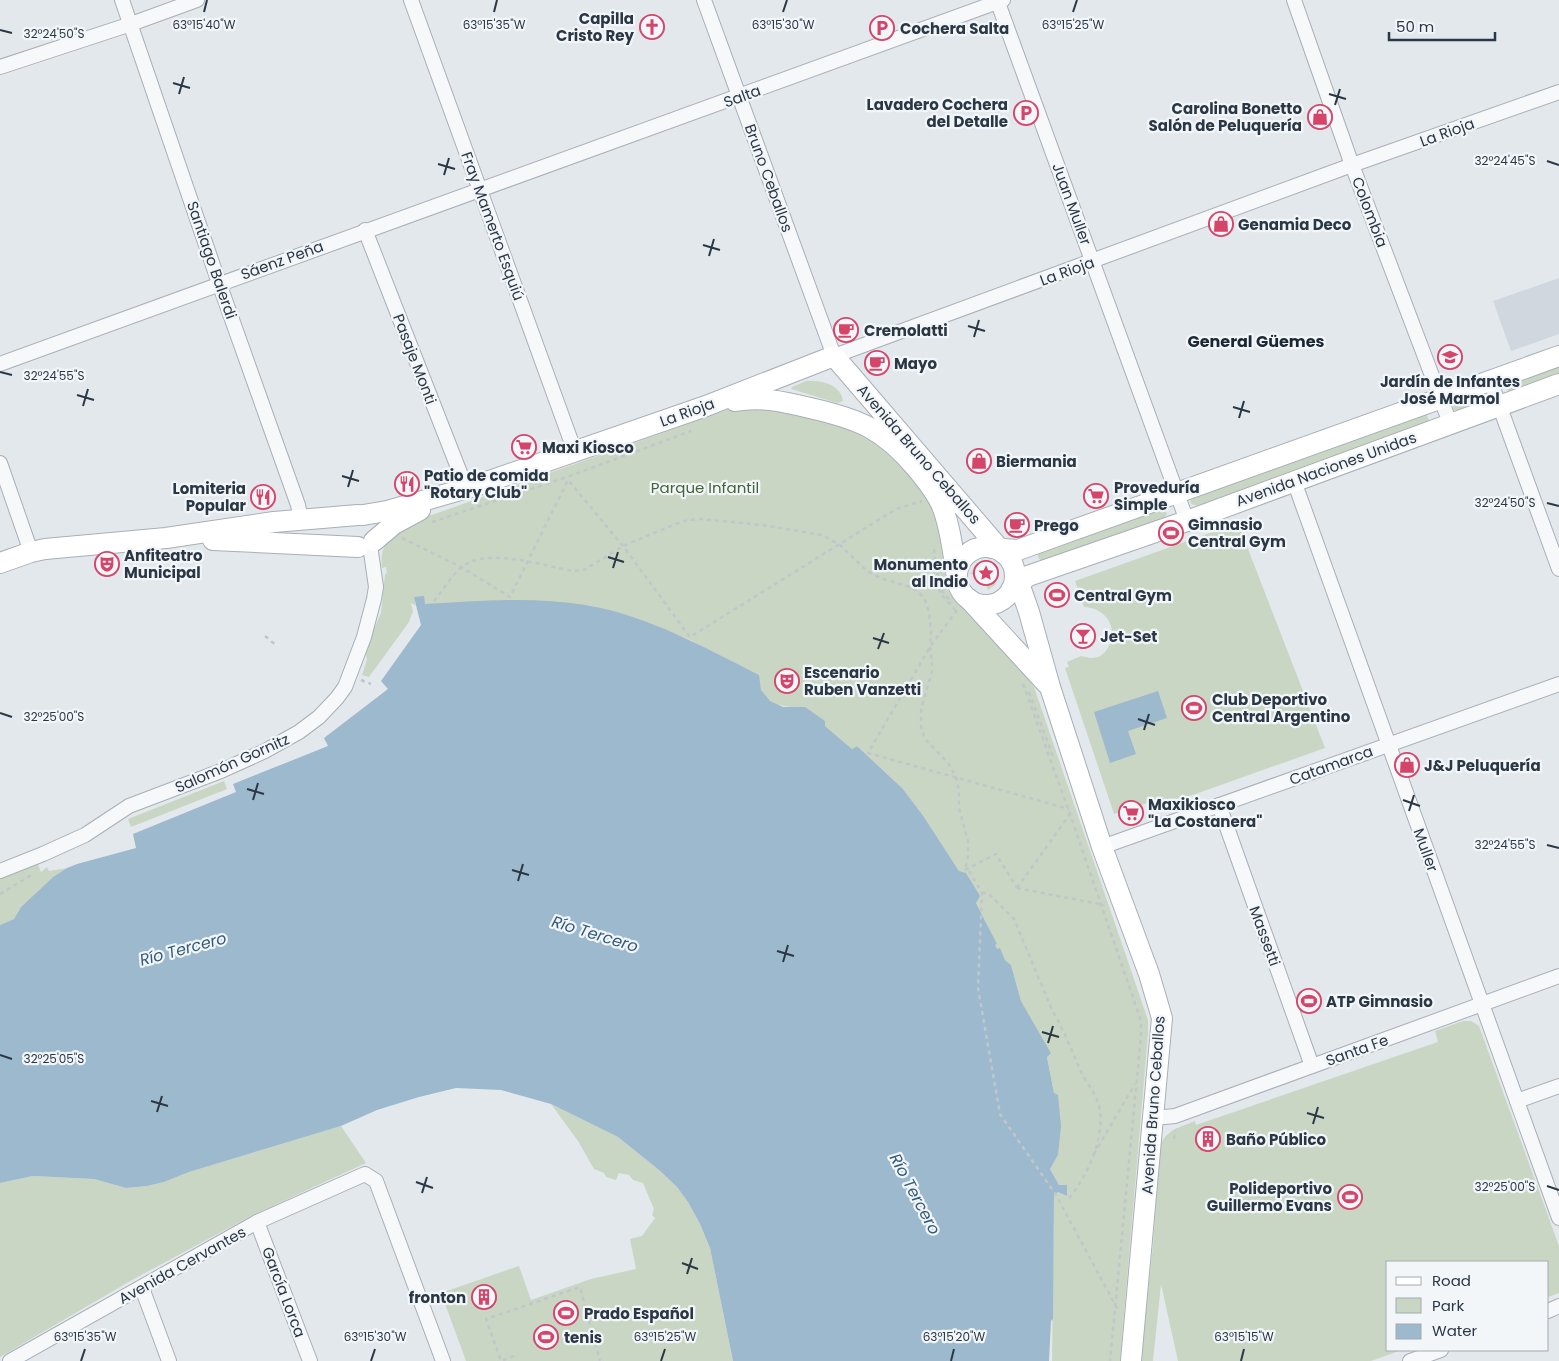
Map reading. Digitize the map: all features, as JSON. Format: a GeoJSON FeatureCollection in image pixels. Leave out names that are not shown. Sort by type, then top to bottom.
{"type":"FeatureCollection","features":[{"type":"Feature","properties":{"kind":"main road","name":"La Rioja"},"geometry":{"type":"LineString","coordinates":[[466,488],[706,406],[834,356]]}},
{"type":"Feature","properties":{"kind":"main road","name":"Avenida Bruno Ceballos"},"geometry":{"type":"LineString","coordinates":[[834,356],[998,549]]}},
{"type":"Feature","properties":{"kind":"main road","name":"Avenida Naciones Unidas"},"geometry":{"type":"LineString","coordinates":[[998,549],[1018,550],[1559,356]]}},
{"type":"Feature","properties":{"kind":"main road","name":"Avenida Naciones Unidas"},"geometry":{"type":"LineString","coordinates":[[1015,582],[1187,521],[1559,384]]}},
{"type":"Feature","properties":{"kind":"main road","name":"Avenida Bruno Ceballos"},"geometry":{"type":"LineString","coordinates":[[706,406],[739,400],[760,399],[786,403],[847,418],[877,431],[892,442],[907,457],[937,496],[946,516],[957,577]]}},
{"type":"Feature","properties":{"kind":"main road"},"geometry":{"type":"LineString","coordinates":[[0,562],[32,552],[166,538],[301,519],[361,515],[388,511],[466,488]]}},
{"type":"Feature","properties":{"kind":"main road"},"geometry":{"type":"LineString","coordinates":[[166,538],[367,544],[403,519],[466,488]]}},
{"type":"Feature","properties":{"kind":"main road"},"geometry":{"type":"LineString","coordinates":[[361,515],[372,519],[378,527],[377,536],[367,544],[349,540],[346,530],[349,520],[361,515]]}},
{"type":"Feature","properties":{"kind":"main road"},"geometry":{"type":"LineString","coordinates":[[985,547],[998,549],[1013,565],[1015,582],[1002,600],[995,603],[960,606],[957,577],[960,562],[970,551],[985,547]]}},
{"type":"Feature","properties":{"kind":"main road","name":"Avenida Bruno Ceballos"},"geometry":{"type":"LineString","coordinates":[[1015,582],[1029,612],[1050,687],[1102,847],[1155,990],[1162,1018],[1131,1361]]}},
{"type":"Feature","properties":{"kind":"main road","name":"Avenida Bruno Ceballos"},"geometry":{"type":"LineString","coordinates":[[960,606],[1050,687]]}},
{"type":"Feature","properties":{"kind":"street","name":"Santiago Balerdi"},"geometry":{"type":"LineString","coordinates":[[122,0],[132,24],[219,283],[298,505],[301,519]]}},
{"type":"Feature","properties":{"kind":"street"},"geometry":{"type":"LineString","coordinates":[[0,67],[132,24],[197,0]]}},
{"type":"Feature","properties":{"kind":"street","name":"Fray Mamerto Esquiú"},"geometry":{"type":"LineString","coordinates":[[411,0],[575,452]]}},
{"type":"Feature","properties":{"kind":"street","name":"Bruno Ceballos"},"geometry":{"type":"LineString","coordinates":[[704,0],[834,356]]}},
{"type":"Feature","properties":{"kind":"street","name":"Colombia"},"geometry":{"type":"LineString","coordinates":[[1294,0],[1352,166],[1450,423]]}},
{"type":"Feature","properties":{"kind":"street","name":"Salta"},"geometry":{"type":"LineString","coordinates":[[479,189],[739,97],[999,1]]}},
{"type":"Feature","properties":{"kind":"street","name":"Juan Muller"},"geometry":{"type":"LineString","coordinates":[[999,1],[1187,521]]}},
{"type":"Feature","properties":{"kind":"street","name":"La Rioja"},"geometry":{"type":"LineString","coordinates":[[834,356],[1559,92]]}},
{"type":"Feature","properties":{"kind":"street","name":"Sáenz Peña"},"geometry":{"type":"LineString","coordinates":[[0,364],[479,189]]}},
{"type":"Feature","properties":{"kind":"street","name":"Pasaje Monti"},"geometry":{"type":"LineString","coordinates":[[365,230],[466,488]]}},
{"type":"Feature","properties":{"kind":"street"},"geometry":{"type":"LineString","coordinates":[[1490,380],[1559,569]]}},
{"type":"Feature","properties":{"kind":"street"},"geometry":{"type":"LineString","coordinates":[[0,463],[32,552]]}},
{"type":"Feature","properties":{"kind":"street","name":"Muller"},"geometry":{"type":"LineString","coordinates":[[1294,482],[1559,1218]]}},
{"type":"Feature","properties":{"kind":"street","name":"Salomón Gornitz"},"geometry":{"type":"LineString","coordinates":[[0,871],[85,835],[129,806],[221,771],[265,751],[299,732],[320,717],[344,687],[364,637],[376,587],[367,544]]}},
{"type":"Feature","properties":{"kind":"street","name":"Catamarca"},"geometry":{"type":"LineString","coordinates":[[1102,847],[1559,684]]}},
{"type":"Feature","properties":{"kind":"street","name":"Massetti"},"geometry":{"type":"LineString","coordinates":[[1219,806],[1312,1066]]}},
{"type":"Feature","properties":{"kind":"street","name":"Santa Fe"},"geometry":{"type":"LineString","coordinates":[[1154,1118],[1176,1116],[1559,976]]}},
{"type":"Feature","properties":{"kind":"street"},"geometry":{"type":"LineString","coordinates":[[1517,1101],[1559,1086]]}},
{"type":"Feature","properties":{"kind":"street","name":"Avenida Cervantes"},"geometry":{"type":"LineString","coordinates":[[18,1359],[257,1222],[365,1174],[376,1180],[444,1361]]}},
{"type":"Feature","properties":{"kind":"street","name":"García Lorca"},"geometry":{"type":"LineString","coordinates":[[257,1222],[310,1361]]}},
{"type":"Feature","properties":{"kind":"street"},"geometry":{"type":"LineString","coordinates":[[142,1288],[169,1361]]}},
{"type":"Feature","properties":{"kind":"street"},"geometry":{"type":"LineString","coordinates":[[1410,1361],[1438,1351]]}},
{"type":"Feature","properties":{"kind":"path"},"geometry":{"type":"LineString","coordinates":[[428,524],[567,477],[692,430]]}},
{"type":"Feature","properties":{"kind":"path"},"geometry":{"type":"LineString","coordinates":[[401,536],[461,567],[510,597],[568,480],[623,546],[690,637],[896,509],[926,499]]}},
{"type":"Feature","properties":{"kind":"path"},"geometry":{"type":"LineString","coordinates":[[434,601],[461,567],[472,561],[486,558],[526,562],[573,571],[584,570],[623,546],[687,520],[700,519],[790,528],[822,535],[840,545],[867,570],[883,579],[918,592],[925,600],[930,621],[932,672],[921,710],[921,727],[925,738],[948,763],[956,776],[959,791],[959,808],[968,841],[968,857],[965,870],[996,854],[1017,888],[1104,905]]}},
{"type":"Feature","properties":{"kind":"path"},"geometry":{"type":"LineString","coordinates":[[933,541],[940,593],[960,606],[962,618]]}},
{"type":"Feature","properties":{"kind":"path"},"geometry":{"type":"LineString","coordinates":[[960,606],[930,646],[868,753],[956,776],[1071,811]]}},
{"type":"Feature","properties":{"kind":"path"},"geometry":{"type":"LineString","coordinates":[[265,636],[277,646]]}},
{"type":"Feature","properties":{"kind":"path"},"geometry":{"type":"LineString","coordinates":[[1019,679],[1028,693],[1144,1020],[1145,1036],[1140,1081],[1136,1083],[1094,1154],[1080,1185],[1069,1198]]}},
{"type":"Feature","properties":{"kind":"path"},"geometry":{"type":"LineString","coordinates":[[1017,888],[1071,811]]}},
{"type":"Feature","properties":{"kind":"path"},"geometry":{"type":"LineString","coordinates":[[969,871],[982,893],[978,988],[1000,1114],[1056,1195],[1118,1310]]}},
{"type":"Feature","properties":{"kind":"path"},"geometry":{"type":"LineString","coordinates":[[0,894],[33,874]]}},
{"type":"Feature","properties":{"kind":"path"},"geometry":{"type":"LineString","coordinates":[[982,893],[988,893],[1014,918],[1052,1010],[1060,1023],[1083,1076],[1096,1096],[1101,1119],[1094,1154]]}},
{"type":"Feature","properties":{"kind":"path"},"geometry":{"type":"LineString","coordinates":[[1110,1361],[1136,1083]]}},
{"type":"Feature","properties":{"kind":"path"},"geometry":{"type":"LineString","coordinates":[[514,1356],[501,1361],[486,1320],[580,1287],[600,1361]]}},
{"type":"Feature","properties":{"kind":"shaded area"},"geometry":{"type":"Polygon","coordinates":[[[1559,278],[1559,334],[1511,351],[1493,301],[1559,278]]]}},
{"type":"Feature","properties":{"kind":"green space"},"geometry":{"type":"Polygon","coordinates":[[[1559,363],[1559,375],[1512,392],[1507,390],[1506,383],[1559,363]]]}},
{"type":"Feature","properties":{"kind":"green space"},"geometry":{"type":"Polygon","coordinates":[[[806,381],[818,381],[829,384],[838,391],[843,401],[837,403],[791,389],[806,381]]]}},
{"type":"Feature","properties":{"kind":"green space"},"geometry":{"type":"Polygon","coordinates":[[[1480,394],[1481,403],[1459,412],[1453,409],[1454,401],[1480,394]]]}},
{"type":"Feature","properties":{"kind":"green space","name":"Parque Infantil"},"geometry":{"type":"Polygon","coordinates":[[[741,405],[816,417],[886,442],[937,511],[947,589],[953,598],[1027,676],[1034,687],[1148,1020],[1120,1361],[1052,1361],[1054,1194],[1058,1192],[1067,1196],[1067,1186],[1059,1185],[1050,1169],[1058,1155],[1054,1093],[1047,1056],[1051,1053],[1021,1001],[1011,965],[1005,960],[1000,949],[997,950],[994,945],[996,944],[985,920],[959,871],[924,817],[903,789],[857,746],[852,749],[809,715],[794,708],[771,702],[765,697],[759,685],[758,675],[690,640],[636,618],[587,605],[425,604],[424,601],[415,602],[416,606],[411,603],[413,611],[409,622],[369,677],[362,675],[367,660],[365,649],[381,613],[385,574],[387,573],[386,567],[382,568],[383,551],[389,540],[399,531],[412,522],[741,405]]]}},
{"type":"Feature","properties":{"kind":"green space"},"geometry":{"type":"Polygon","coordinates":[[[1426,414],[1429,420],[1426,423],[1198,506],[1191,504],[1190,499],[1426,414]]]}},
{"type":"Feature","properties":{"kind":"green space"},"geometry":{"type":"Polygon","coordinates":[[[1164,508],[1167,514],[1163,519],[1046,561],[1041,561],[1038,557],[1038,553],[1164,508]]]}},
{"type":"Feature","properties":{"kind":"green space","name":"Club Deportivo Central Argentino"},"geometry":{"type":"Polygon","coordinates":[[[1238,523],[1325,748],[1162,806],[1160,799],[1114,814],[1065,668],[1069,667],[1067,662],[1081,656],[1099,657],[1111,642],[1111,626],[1102,613],[1084,607],[1075,581],[1238,523]]]}},
{"type":"Feature","properties":{"kind":"green space"},"geometry":{"type":"Polygon","coordinates":[[[984,563],[992,566],[997,575],[995,585],[988,590],[982,578],[970,574],[976,565],[984,563]]]}},
{"type":"Feature","properties":{"kind":"green space"},"geometry":{"type":"Polygon","coordinates":[[[224,781],[227,789],[131,827],[128,819],[224,781]]]}},
{"type":"Feature","properties":{"kind":"green space"},"geometry":{"type":"Polygon","coordinates":[[[37,862],[41,872],[47,867],[49,871],[67,868],[53,877],[21,907],[14,919],[0,925],[0,878],[37,862]]]}},
{"type":"Feature","properties":{"kind":"green space","name":"Polideportivo Guillermo Evans"},"geometry":{"type":"Polygon","coordinates":[[[1463,1021],[1471,1021],[1479,1026],[1559,1246],[1559,1293],[1549,1297],[1549,1261],[1386,1261],[1386,1351],[1399,1351],[1371,1361],[1178,1361],[1161,1284],[1153,1361],[1141,1361],[1153,1245],[1160,1147],[1165,1137],[1179,1127],[1195,1121],[1196,1125],[1438,1042],[1435,1031],[1463,1021]]]}},
{"type":"Feature","properties":{"kind":"green space","name":"Prado Español"},"geometry":{"type":"Polygon","coordinates":[[[551,1104],[618,1137],[659,1170],[677,1187],[688,1202],[710,1248],[733,1361],[466,1361],[441,1293],[519,1266],[531,1300],[591,1279],[636,1269],[630,1239],[642,1236],[655,1218],[652,1215],[654,1209],[643,1183],[633,1180],[629,1175],[619,1173],[616,1180],[606,1177],[604,1173],[594,1169],[578,1141],[551,1104]]]}},
{"type":"Feature","properties":{"kind":"green space"},"geometry":{"type":"Polygon","coordinates":[[[341,1126],[366,1163],[251,1216],[132,1280],[0,1357],[0,1183],[33,1176],[94,1179],[126,1188],[147,1186],[341,1126]]]}},
{"type":"Feature","properties":{"kind":"water","name":"Río Tercero"},"geometry":{"type":"Polygon","coordinates":[[[424,596],[425,604],[506,600],[566,602],[608,610],[653,624],[696,643],[759,675],[761,690],[770,701],[783,707],[805,707],[825,721],[825,726],[852,749],[857,746],[903,789],[924,817],[959,871],[966,873],[980,896],[976,903],[997,944],[995,945],[997,949],[1000,948],[1005,960],[1011,965],[1021,1001],[1051,1053],[1047,1057],[1054,1093],[1058,1095],[1061,1126],[1058,1155],[1050,1169],[1059,1185],[1067,1185],[1067,1196],[1058,1192],[1054,1195],[1053,1319],[1051,1321],[1049,1361],[733,1361],[710,1248],[700,1224],[677,1187],[618,1137],[551,1104],[501,1090],[456,1088],[419,1097],[377,1110],[341,1126],[147,1186],[126,1188],[94,1179],[33,1176],[0,1183],[0,925],[14,919],[21,907],[53,877],[67,868],[136,848],[133,834],[236,792],[233,784],[328,746],[324,738],[388,689],[381,681],[421,625],[414,597],[424,596]]]}},
{"type":"Feature","properties":{"kind":"water"},"geometry":{"type":"Polygon","coordinates":[[[1158,691],[1167,718],[1128,731],[1136,754],[1110,763],[1094,712],[1158,691]]]}},
{"type":"Feature","properties":{"kind":"place","name":"Capilla Cristo Rey"},"geometry":{"type":"Point","coordinates":[652,27]}},
{"type":"Feature","properties":{"kind":"place","name":"Cochera Salta"},"geometry":{"type":"Point","coordinates":[882,28]}},
{"type":"Feature","properties":{"kind":"place","name":"Lavadero Cochera del Detalle"},"geometry":{"type":"Point","coordinates":[1026,113]}},
{"type":"Feature","properties":{"kind":"place","name":"Carolina Bonetto Salón de Peluquería"},"geometry":{"type":"Point","coordinates":[1320,117]}},
{"type":"Feature","properties":{"kind":"place","name":"Genamia Deco"},"geometry":{"type":"Point","coordinates":[1221,224]}},
{"type":"Feature","properties":{"kind":"place","name":"Cremolatti"},"geometry":{"type":"Point","coordinates":[846,330]}},
{"type":"Feature","properties":{"kind":"place","name":"Jardín de Infantes José Marmol"},"geometry":{"type":"Point","coordinates":[1450,357]}},
{"type":"Feature","properties":{"kind":"place","name":"Mayo"},"geometry":{"type":"Point","coordinates":[877,363]}},
{"type":"Feature","properties":{"kind":"place","name":"Maxi Kiosco"},"geometry":{"type":"Point","coordinates":[524,447]}},
{"type":"Feature","properties":{"kind":"place","name":"Biermania"},"geometry":{"type":"Point","coordinates":[979,461]}},
{"type":"Feature","properties":{"kind":"place","name":"Patio de comida \"Rotary Club\""},"geometry":{"type":"Point","coordinates":[407,484]}},
{"type":"Feature","properties":{"kind":"place","name":"Proveduría Simple"},"geometry":{"type":"Point","coordinates":[1096,496]}},
{"type":"Feature","properties":{"kind":"place","name":"Lomiteria Popular"},"geometry":{"type":"Point","coordinates":[263,497]}},
{"type":"Feature","properties":{"kind":"place","name":"Prego"},"geometry":{"type":"Point","coordinates":[1017,525]}},
{"type":"Feature","properties":{"kind":"place","name":"Gimnasio Central Gym"},"geometry":{"type":"Point","coordinates":[1171,533]}},
{"type":"Feature","properties":{"kind":"place","name":"Anfiteatro Municipal"},"geometry":{"type":"Point","coordinates":[107,564]}},
{"type":"Feature","properties":{"kind":"place","name":"Monumento al Indio"},"geometry":{"type":"Point","coordinates":[986,573]}},
{"type":"Feature","properties":{"kind":"place","name":"Central Gym"},"geometry":{"type":"Point","coordinates":[1057,595]}},
{"type":"Feature","properties":{"kind":"place","name":"Jet-Set"},"geometry":{"type":"Point","coordinates":[1083,636]}},
{"type":"Feature","properties":{"kind":"place","name":"Escenario Ruben Vanzetti"},"geometry":{"type":"Point","coordinates":[787,681]}},
{"type":"Feature","properties":{"kind":"place","name":"Club Deportivo Central Argentino"},"geometry":{"type":"Point","coordinates":[1194,708]}},
{"type":"Feature","properties":{"kind":"place","name":"J&J Peluquería"},"geometry":{"type":"Point","coordinates":[1407,765]}},
{"type":"Feature","properties":{"kind":"place","name":"Maxikiosco \"La Costanera\""},"geometry":{"type":"Point","coordinates":[1131,813]}},
{"type":"Feature","properties":{"kind":"place","name":"ATP Gimnasio"},"geometry":{"type":"Point","coordinates":[1309,1001]}},
{"type":"Feature","properties":{"kind":"place","name":"Baño Público"},"geometry":{"type":"Point","coordinates":[1208,1139]}},
{"type":"Feature","properties":{"kind":"place","name":"Polideportivo Guillermo Evans"},"geometry":{"type":"Point","coordinates":[1350,1197]}},
{"type":"Feature","properties":{"kind":"place","name":"fronton"},"geometry":{"type":"Point","coordinates":[484,1297]}},
{"type":"Feature","properties":{"kind":"place","name":"Prado Español"},"geometry":{"type":"Point","coordinates":[566,1313]}},
{"type":"Feature","properties":{"kind":"place","name":"tenis"},"geometry":{"type":"Point","coordinates":[546,1337]}},
{"type":"Feature","properties":{"kind":"district","name":"General Güemes"},"geometry":{"type":"Point","coordinates":[1256,341]}}]}
